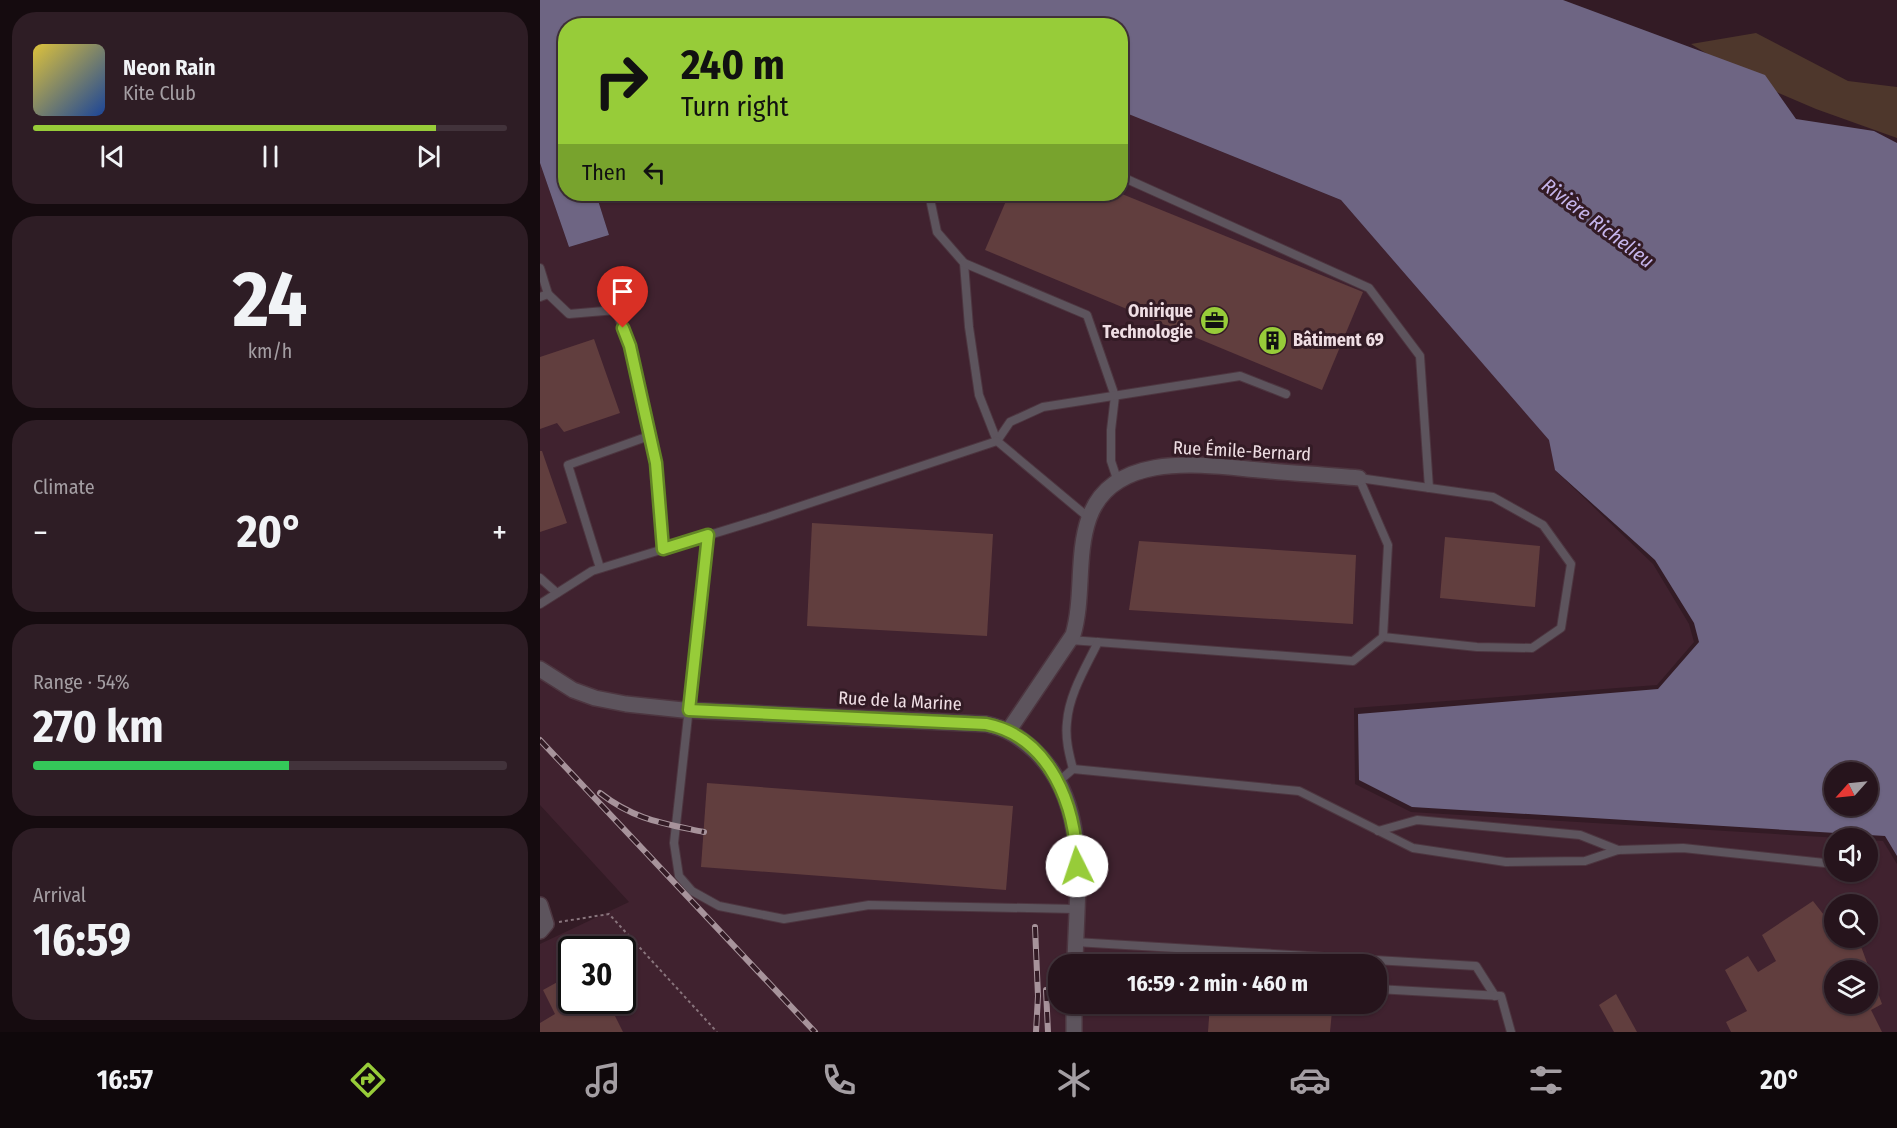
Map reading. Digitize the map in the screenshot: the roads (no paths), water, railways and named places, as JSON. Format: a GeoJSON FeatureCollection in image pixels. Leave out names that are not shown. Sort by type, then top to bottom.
{"type":"FeatureCollection","features":[{"type":"Feature","properties":{"kind":"street","name":"Rue Émile-Bernard"},"geometry":{"type":"LineString","coordinates":[[1009,730],[1069,640],[1076,623],[1082,552],[1089,518],[1096,504],[1118,482],[1132,473],[1147,469],[1188,464],[1359,478]]}},
{"type":"Feature","properties":{"kind":"street","name":"Rue de la Marine"},"geometry":{"type":"LineString","coordinates":[[540,669],[573,690],[595,698],[626,704],[689,710],[986,724],[1009,730],[1039,756],[1058,782],[1072,818],[1077,845],[1075,954]]}},
{"type":"Feature","properties":{"kind":"street"},"geometry":{"type":"LineString","coordinates":[[540,904],[543,928]]}},
{"type":"Feature","properties":{"kind":"street"},"geometry":{"type":"LineString","coordinates":[[1074,1014],[1074,1032]]}},
{"type":"Feature","properties":{"kind":"lane"},"geometry":{"type":"LineString","coordinates":[[1128,180],[1369,288],[1420,356],[1429,488]]}},
{"type":"Feature","properties":{"kind":"lane"},"geometry":{"type":"LineString","coordinates":[[930,201],[937,232],[964,263],[1087,315],[1115,396],[1111,461],[1118,482]]}},
{"type":"Feature","properties":{"kind":"lane"},"geometry":{"type":"LineString","coordinates":[[964,263],[969,327],[979,395],[997,441],[1089,518]]}},
{"type":"Feature","properties":{"kind":"lane"},"geometry":{"type":"LineString","coordinates":[[540,268],[544,295],[569,315],[616,310],[630,346],[656,463],[663,549]]}},
{"type":"Feature","properties":{"kind":"lane"},"geometry":{"type":"LineString","coordinates":[[540,604],[600,568],[997,441],[1010,422],[1043,407],[1240,376],[1286,394]]}},
{"type":"Feature","properties":{"kind":"lane"},"geometry":{"type":"LineString","coordinates":[[600,568],[568,465],[649,436]]}},
{"type":"Feature","properties":{"kind":"lane"},"geometry":{"type":"LineString","coordinates":[[1069,640],[1353,661],[1383,637],[1477,647],[1532,648],[1561,628],[1571,564],[1543,525],[1493,497],[1359,478]]}},
{"type":"Feature","properties":{"kind":"lane"},"geometry":{"type":"LineString","coordinates":[[1359,478],[1388,545],[1383,637]]}},
{"type":"Feature","properties":{"kind":"lane"},"geometry":{"type":"LineString","coordinates":[[708,535],[674,843],[679,876],[692,891],[718,906],[784,919],[869,905],[1076,909]]}},
{"type":"Feature","properties":{"kind":"lane"},"geometry":{"type":"LineString","coordinates":[[540,578],[557,593]]}},
{"type":"Feature","properties":{"kind":"lane"},"geometry":{"type":"LineString","coordinates":[[1073,769],[1067,746],[1066,721],[1078,683],[1098,642]]}},
{"type":"Feature","properties":{"kind":"lane"},"geometry":{"type":"LineString","coordinates":[[1058,782],[1073,769],[1299,791],[1413,848],[1506,862],[1585,861],[1618,850],[1683,848],[1824,863]]}},
{"type":"Feature","properties":{"kind":"lane"},"geometry":{"type":"LineString","coordinates":[[1378,831],[1418,820],[1580,835],[1618,850]]}},
{"type":"Feature","properties":{"kind":"lane"},"geometry":{"type":"LineString","coordinates":[[1076,942],[1476,966],[1495,996]]}},
{"type":"Feature","properties":{"kind":"lane"},"geometry":{"type":"LineString","coordinates":[[1387,990],[1501,996],[1511,1032]]}},
{"type":"Feature","properties":{"kind":"water","name":"Rivière Richelieu"},"geometry":{"type":"Polygon","coordinates":[[[540,0],[1563,0],[1765,75],[1796,119],[1874,131],[1897,143],[1897,856],[1885,836],[1878,836],[1878,828],[1824,828],[1824,832],[1412,807],[1359,780],[1358,714],[1658,689],[1699,642],[1694,623],[1655,560],[1555,470],[1549,440],[1341,200],[1128,114],[1128,18],[558,18],[558,201],[598,201],[609,235],[569,247],[540,163],[540,0]]]}},
{"type":"Feature","properties":{"kind":"railway"},"geometry":{"type":"LineString","coordinates":[[540,740],[815,1032]]}},
{"type":"Feature","properties":{"kind":"railway"},"geometry":{"type":"LineString","coordinates":[[600,793],[637,815],[704,832]]}},
{"type":"Feature","properties":{"kind":"railway"},"geometry":{"type":"LineString","coordinates":[[1035,927],[1038,996],[1036,1032]]}},
{"type":"Feature","properties":{"kind":"railway"},"geometry":{"type":"LineString","coordinates":[[1046,990],[1048,1032]]}},
{"type":"Feature","properties":{"kind":"place","name":"Onirique Technologie"},"geometry":{"type":"Point","coordinates":[1214,321]}},
{"type":"Feature","properties":{"kind":"place","name":"Bâtiment 69"},"geometry":{"type":"Point","coordinates":[1272,340]}}]}
